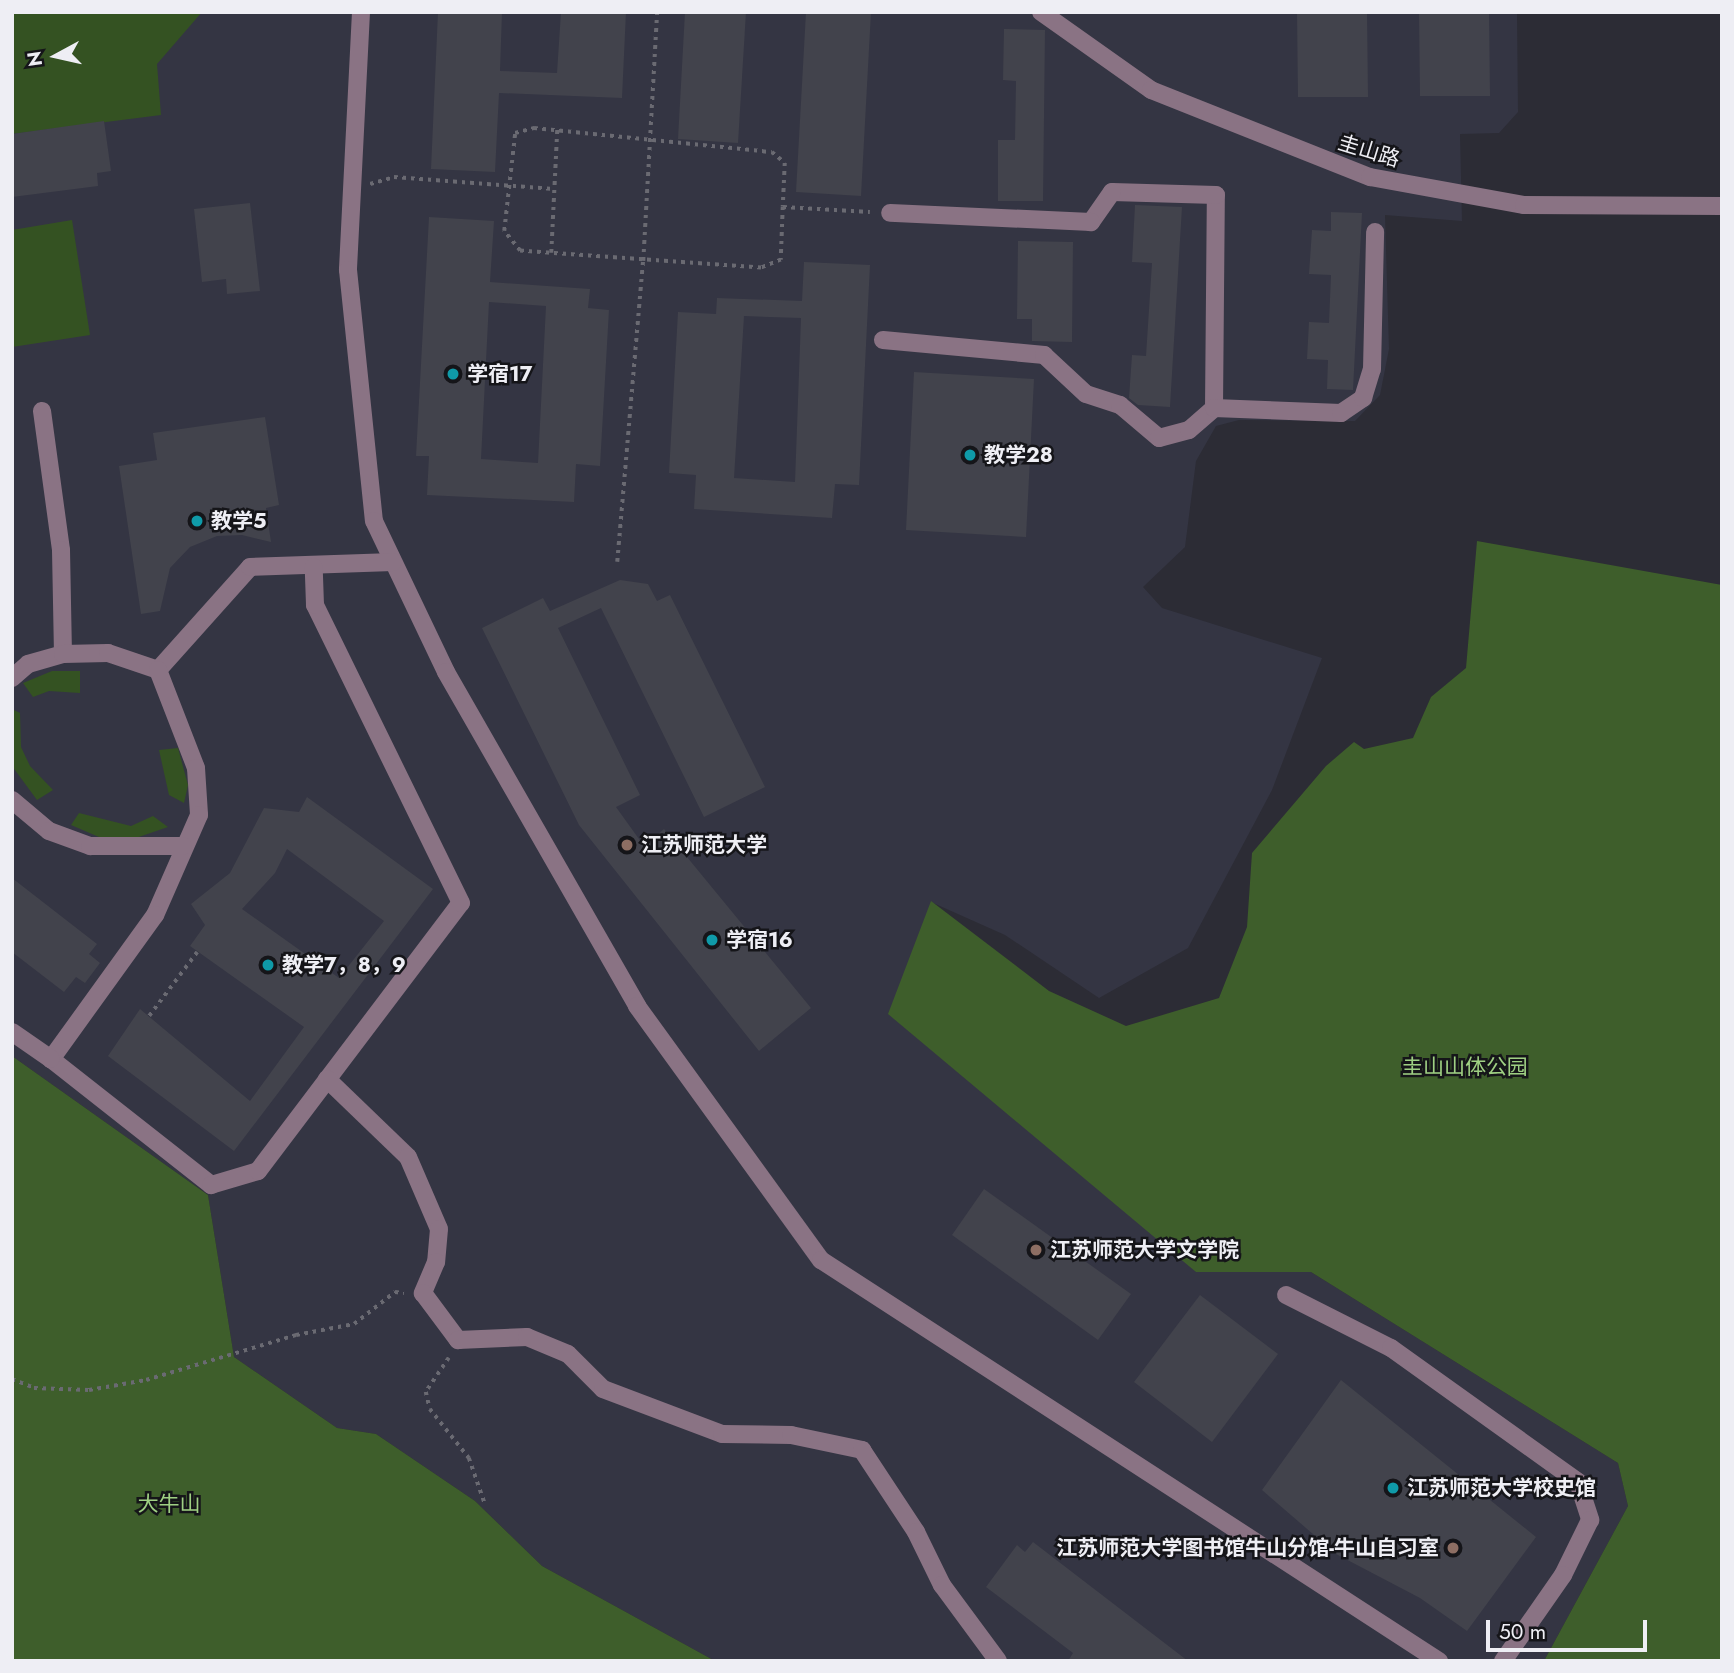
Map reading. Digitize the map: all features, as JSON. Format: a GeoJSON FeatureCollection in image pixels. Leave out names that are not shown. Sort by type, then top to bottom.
{"type":"FeatureCollection","features":[{"type":"Feature","properties":{"kind":"street"},"geometry":{"type":"LineString","coordinates":[[361,12],[348,270],[356,369],[374,521],[446,672],[637,1006],[821,1260],[1439,1661]]}},
{"type":"Feature","properties":{"kind":"street","name":"圭山路"},"geometry":{"type":"LineString","coordinates":[[1041,12],[1151,90],[1370,177],[1524,205],[1722,206]]}},
{"type":"Feature","properties":{"kind":"street"},"geometry":{"type":"LineString","coordinates":[[890,213],[1091,222],[1112,192],[1216,195],[1214,408]]}},
{"type":"Feature","properties":{"kind":"street"},"geometry":{"type":"LineString","coordinates":[[883,340],[1044,355],[1086,394],[1120,405],[1159,438],[1189,430],[1214,408],[1340,413],[1363,398],[1372,369],[1375,232]]}},
{"type":"Feature","properties":{"kind":"street"},"geometry":{"type":"LineString","coordinates":[[42,411],[61,550],[64,654]]}},
{"type":"Feature","properties":{"kind":"street"},"geometry":{"type":"LineString","coordinates":[[158,670],[250,567],[314,567],[393,562]]}},
{"type":"Feature","properties":{"kind":"street"},"geometry":{"type":"LineString","coordinates":[[12,1032],[51,1059],[211,1185],[258,1171],[461,903],[314,605],[314,567]]}},
{"type":"Feature","properties":{"kind":"street"},"geometry":{"type":"LineString","coordinates":[[12,678],[28,664],[64,654],[108,653],[158,670]]}},
{"type":"Feature","properties":{"kind":"street"},"geometry":{"type":"LineString","coordinates":[[51,1059],[155,915],[183,846],[199,816],[196,768],[158,670]]}},
{"type":"Feature","properties":{"kind":"street"},"geometry":{"type":"LineString","coordinates":[[12,800],[49,831],[90,846],[183,846]]}},
{"type":"Feature","properties":{"kind":"street"},"geometry":{"type":"LineString","coordinates":[[327,1079],[408,1157],[439,1229],[436,1262],[424,1293],[458,1340],[527,1337],[568,1354],[603,1389],[722,1434],[791,1434],[862,1450],[916,1532],[942,1585],[998,1661]]}},
{"type":"Feature","properties":{"kind":"street"},"geometry":{"type":"LineString","coordinates":[[1286,1295],[1391,1348],[1578,1482],[1590,1520],[1563,1575],[1503,1661]]}},
{"type":"Feature","properties":{"kind":"path"},"geometry":{"type":"LineString","coordinates":[[617,562],[643,261],[657,12]]}},
{"type":"Feature","properties":{"kind":"path"},"geometry":{"type":"LineString","coordinates":[[551,253],[557,130]]}},
{"type":"Feature","properties":{"kind":"path"},"geometry":{"type":"LineString","coordinates":[[557,130],[652,136],[772,152],[785,163],[781,260],[761,268],[520,251],[504,231],[515,133],[557,130]]}},
{"type":"Feature","properties":{"kind":"path"},"geometry":{"type":"LineString","coordinates":[[351,189],[394,177],[509,188],[554,189]]}},
{"type":"Feature","properties":{"kind":"path"},"geometry":{"type":"LineString","coordinates":[[783,207],[890,213]]}},
{"type":"Feature","properties":{"kind":"path"},"geometry":{"type":"LineString","coordinates":[[149,1016],[197,952]]}},
{"type":"Feature","properties":{"kind":"path"},"geometry":{"type":"LineString","coordinates":[[12,1379],[34,1388],[89,1390],[146,1380],[296,1335],[354,1324],[395,1292],[424,1293]]}},
{"type":"Feature","properties":{"kind":"path"},"geometry":{"type":"LineString","coordinates":[[458,1340],[426,1392],[430,1409],[469,1458],[485,1504]]}},
{"type":"Feature","properties":{"kind":"shaded area","name":"江苏师范大学"},"geometry":{"type":"Polygon","coordinates":[[[12,12],[1517,12],[1518,112],[1499,133],[1460,134],[1462,221],[1385,215],[1389,349],[1380,395],[1355,421],[1239,420],[1216,426],[1196,461],[1185,547],[1143,587],[1162,608],[1322,658],[1272,790],[1188,948],[1099,998],[1005,935],[931,902],[1196,1272],[1311,1272],[1618,1463],[1628,1506],[1544,1661],[715,1661],[542,1566],[475,1501],[376,1434],[337,1428],[234,1357],[208,1195],[12,1056],[12,12]]]}},
{"type":"Feature","properties":{"kind":"green space"},"geometry":{"type":"Polygon","coordinates":[[[12,12],[202,12],[157,64],[161,115],[12,134],[12,12]]]}},
{"type":"Feature","properties":{"kind":"green space"},"geometry":{"type":"Polygon","coordinates":[[[72,220],[90,335],[12,347],[12,230],[72,220]]]}},
{"type":"Feature","properties":{"kind":"green space","name":"圭山山体公园"},"geometry":{"type":"Polygon","coordinates":[[[1477,541],[1722,585],[1722,1661],[1544,1661],[1628,1506],[1618,1463],[1311,1272],[1196,1272],[888,1014],[931,901],[1049,991],[1126,1026],[1219,998],[1247,927],[1252,853],[1326,766],[1354,742],[1364,749],[1413,738],[1431,697],[1466,668],[1477,541]]]}},
{"type":"Feature","properties":{"kind":"green space"},"geometry":{"type":"Polygon","coordinates":[[[52,671],[80,671],[80,693],[49,691],[33,697],[23,683],[52,671]]]}},
{"type":"Feature","properties":{"kind":"green space"},"geometry":{"type":"Polygon","coordinates":[[[12,709],[20,713],[21,747],[30,766],[53,790],[37,800],[12,766],[12,709]]]}},
{"type":"Feature","properties":{"kind":"green space"},"geometry":{"type":"Polygon","coordinates":[[[178,748],[188,785],[184,803],[169,795],[159,750],[178,748]]]}},
{"type":"Feature","properties":{"kind":"green space"},"geometry":{"type":"Polygon","coordinates":[[[79,813],[131,826],[153,816],[168,827],[127,841],[106,840],[71,825],[79,813]]]}},
{"type":"Feature","properties":{"kind":"green space","name":"大牛山"},"geometry":{"type":"Polygon","coordinates":[[[12,1056],[208,1195],[234,1357],[337,1428],[376,1434],[475,1501],[542,1566],[715,1661],[12,1661],[12,1056]]]}},
{"type":"Feature","properties":{"kind":"building"},"geometry":{"type":"Polygon","coordinates":[[[438,12],[502,12],[500,71],[557,73],[561,12],[626,12],[622,98],[499,93],[495,172],[431,169],[438,12]]]}},
{"type":"Feature","properties":{"kind":"building"},"geometry":{"type":"Polygon","coordinates":[[[685,12],[746,12],[738,143],[678,139],[685,12]]]}},
{"type":"Feature","properties":{"kind":"building"},"geometry":{"type":"Polygon","coordinates":[[[806,12],[871,12],[861,196],[796,192],[806,12]]]}},
{"type":"Feature","properties":{"kind":"building"},"geometry":{"type":"Polygon","coordinates":[[[1297,12],[1367,12],[1368,97],[1298,97],[1297,12]]]}},
{"type":"Feature","properties":{"kind":"building"},"geometry":{"type":"Polygon","coordinates":[[[1419,12],[1489,12],[1490,96],[1420,96],[1419,12]]]}},
{"type":"Feature","properties":{"kind":"building"},"geometry":{"type":"Polygon","coordinates":[[[1004,29],[1045,30],[1043,201],[998,201],[998,140],[1015,140],[1016,81],[1003,80],[1004,29]]]}},
{"type":"Feature","properties":{"kind":"building"},"geometry":{"type":"Polygon","coordinates":[[[104,121],[111,171],[97,173],[98,186],[12,197],[12,134],[104,121]]]}},
{"type":"Feature","properties":{"kind":"building"},"geometry":{"type":"Polygon","coordinates":[[[250,203],[260,291],[227,294],[226,279],[202,282],[194,209],[250,203]]]}},
{"type":"Feature","properties":{"kind":"building"},"geometry":{"type":"Polygon","coordinates":[[[1135,205],[1182,207],[1170,407],[1138,405],[1129,398],[1132,355],[1146,356],[1152,263],[1132,262],[1135,205]]]}},
{"type":"Feature","properties":{"kind":"building"},"geometry":{"type":"Polygon","coordinates":[[[1331,212],[1362,213],[1353,390],[1327,389],[1328,360],[1307,359],[1309,322],[1329,323],[1331,275],[1309,274],[1312,230],[1331,231],[1331,212]]]}},
{"type":"Feature","properties":{"kind":"building"},"geometry":{"type":"Polygon","coordinates":[[[429,217],[494,221],[490,282],[590,289],[588,308],[609,310],[600,466],[576,464],[574,502],[427,495],[429,456],[416,456],[429,217]],[[489,302],[481,459],[538,463],[546,306],[489,302]]]}},
{"type":"Feature","properties":{"kind":"building"},"geometry":{"type":"Polygon","coordinates":[[[1018,241],[1073,242],[1072,342],[1032,341],[1032,319],[1017,319],[1018,241]]]}},
{"type":"Feature","properties":{"kind":"building"},"geometry":{"type":"Polygon","coordinates":[[[804,262],[870,265],[859,485],[835,484],[832,518],[694,509],[696,475],[669,473],[678,312],[716,314],[717,298],[802,301],[804,262]],[[744,316],[734,478],[795,482],[801,318],[744,316]]]}},
{"type":"Feature","properties":{"kind":"building","name":"教学28"},"geometry":{"type":"Polygon","coordinates":[[[914,372],[1034,379],[1026,537],[906,530],[914,372]]]}},
{"type":"Feature","properties":{"kind":"building","name":"教学5"},"geometry":{"type":"Polygon","coordinates":[[[265,417],[279,505],[266,508],[271,542],[242,535],[217,536],[190,547],[170,568],[160,611],[141,614],[119,466],[157,460],[153,433],[265,417]]]}},
{"type":"Feature","properties":{"kind":"building"},"geometry":{"type":"Polygon","coordinates":[[[620,580],[648,584],[657,601],[670,595],[765,787],[704,817],[601,608],[558,628],[640,795],[616,807],[644,846],[664,829],[811,1008],[759,1051],[579,825],[482,628],[543,598],[550,611],[620,580]]]}},
{"type":"Feature","properties":{"kind":"building","name":"教学7，8，9"},"geometry":{"type":"Polygon","coordinates":[[[307,797],[433,889],[234,1151],[108,1056],[140,1009],[250,1101],[304,1027],[190,946],[205,925],[191,904],[230,873],[264,808],[299,812],[307,797]],[[287,849],[275,873],[242,909],[339,978],[384,921],[287,849]]]}},
{"type":"Feature","properties":{"kind":"building"},"geometry":{"type":"Polygon","coordinates":[[[12,878],[97,944],[89,954],[100,963],[85,983],[76,977],[64,992],[12,952],[12,878]]]}},
{"type":"Feature","properties":{"kind":"building"},"geometry":{"type":"Polygon","coordinates":[[[984,1189],[1131,1294],[1098,1340],[952,1235],[984,1189]]]}},
{"type":"Feature","properties":{"kind":"building"},"geometry":{"type":"Polygon","coordinates":[[[1200,1295],[1278,1354],[1212,1442],[1134,1382],[1200,1295]]]}},
{"type":"Feature","properties":{"kind":"building"},"geometry":{"type":"Polygon","coordinates":[[[1341,1380],[1536,1537],[1467,1631],[1420,1598],[1336,1554],[1262,1490],[1341,1380]]]}},
{"type":"Feature","properties":{"kind":"building"},"geometry":{"type":"Polygon","coordinates":[[[1033,1542],[1188,1661],[1068,1661],[1073,1653],[986,1587],[1017,1545],[1025,1552],[1033,1542]]]}},
{"type":"Feature","properties":{"kind":"place","name":"学宿17"},"geometry":{"type":"Point","coordinates":[453,374]}},
{"type":"Feature","properties":{"kind":"place","name":"教学28"},"geometry":{"type":"Point","coordinates":[970,455]}},
{"type":"Feature","properties":{"kind":"place","name":"教学5"},"geometry":{"type":"Point","coordinates":[197,521]}},
{"type":"Feature","properties":{"kind":"place","name":"江苏师范大学"},"geometry":{"type":"Point","coordinates":[627,845]}},
{"type":"Feature","properties":{"kind":"place","name":"学宿16"},"geometry":{"type":"Point","coordinates":[712,940]}},
{"type":"Feature","properties":{"kind":"place","name":"教学7，8，9"},"geometry":{"type":"Point","coordinates":[268,965]}},
{"type":"Feature","properties":{"kind":"place","name":"江苏师范大学文学院"},"geometry":{"type":"Point","coordinates":[1036,1250]}},
{"type":"Feature","properties":{"kind":"place","name":"江苏师范大学校史馆"},"geometry":{"type":"Point","coordinates":[1393,1488]}},
{"type":"Feature","properties":{"kind":"place","name":"江苏师范大学图书馆牛山分馆-牛山自习室"},"geometry":{"type":"Point","coordinates":[1453,1548]}}]}
